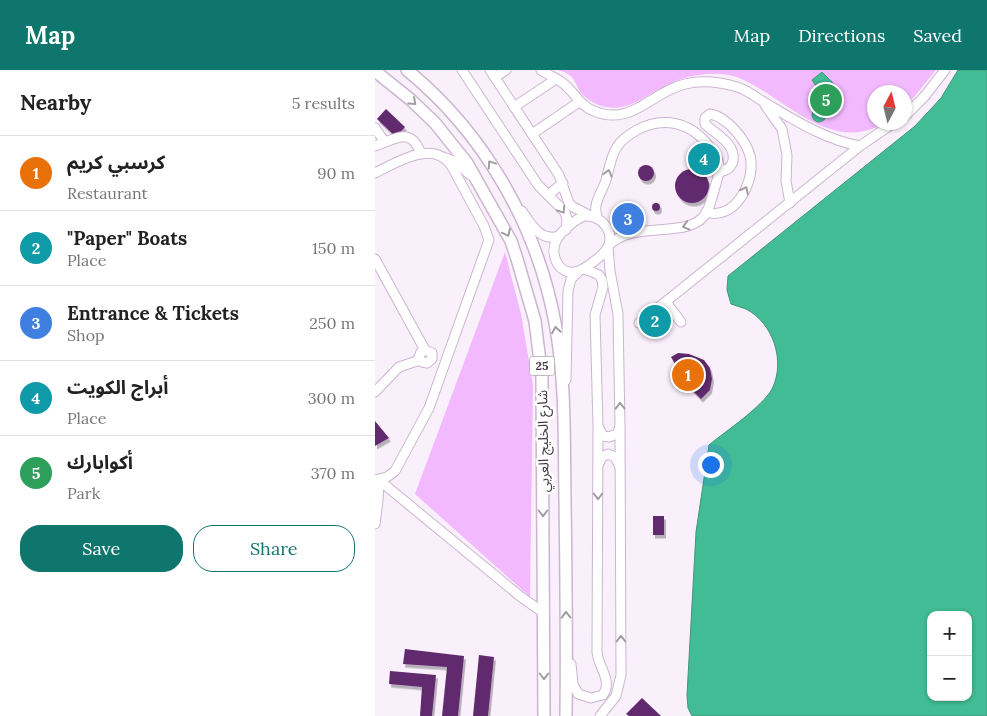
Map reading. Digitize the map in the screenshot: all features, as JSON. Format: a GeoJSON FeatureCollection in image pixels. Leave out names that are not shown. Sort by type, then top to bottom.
{"type":"FeatureCollection","features":[{"type":"Feature","properties":{"kind":"main road","name":"شارع الخليج العربي"},"geometry":{"type":"LineString","coordinates":[[407,70],[436,96],[477,145],[511,196],[529,234],[551,304],[560,362],[564,418],[567,634],[566,716]]}},
{"type":"Feature","properties":{"kind":"main road","name":"شارع الخليج العربي"},"geometry":{"type":"LineString","coordinates":[[375,71],[411,100],[435,123],[460,153],[511,241],[535,321],[541,358],[544,445],[544,716]]}},
{"type":"Feature","properties":{"kind":"main road"},"geometry":{"type":"LineString","coordinates":[[544,445],[548,439],[553,437],[560,439],[564,445]]}},
{"type":"Feature","properties":{"kind":"street"},"geometry":{"type":"LineString","coordinates":[[415,70],[436,96]]}},
{"type":"Feature","properties":{"kind":"street"},"geometry":{"type":"LineString","coordinates":[[462,70],[535,182],[566,214],[567,224],[563,233],[549,238],[539,233],[511,196]]}},
{"type":"Feature","properties":{"kind":"street"},"geometry":{"type":"LineString","coordinates":[[506,70],[493,74],[563,183],[567,200],[571,205],[605,224],[608,230],[610,271],[618,314],[621,662],[618,692],[605,714]]}},
{"type":"Feature","properties":{"kind":"street"},"geometry":{"type":"LineString","coordinates":[[541,70],[570,90],[583,106],[605,115],[630,113],[641,108],[660,94],[685,84],[713,82],[740,88],[829,137],[860,146]]}},
{"type":"Feature","properties":{"kind":"street"},"geometry":{"type":"LineString","coordinates":[[912,109],[945,70]]}},
{"type":"Feature","properties":{"kind":"street"},"geometry":{"type":"LineString","coordinates":[[514,107],[555,79]]}},
{"type":"Feature","properties":{"kind":"street"},"geometry":{"type":"LineString","coordinates":[[532,134],[579,102]]}},
{"type":"Feature","properties":{"kind":"street"},"geometry":{"type":"LineString","coordinates":[[763,102],[782,129],[787,155],[786,181],[790,203]]}},
{"type":"Feature","properties":{"kind":"street"},"geometry":{"type":"LineString","coordinates":[[707,212],[720,212],[737,203],[747,188],[751,166],[746,145],[737,132],[721,118],[710,114],[705,118],[705,124],[725,141],[733,154],[733,162],[730,168],[719,172]]}},
{"type":"Feature","properties":{"kind":"street"},"geometry":{"type":"LineString","coordinates":[[564,418],[568,291],[571,279],[602,254],[618,238],[630,234],[692,225],[700,220],[707,212],[719,172],[718,162],[714,153],[702,138],[682,124],[660,122],[647,125],[628,136],[616,148],[604,186],[596,201],[595,218]]}},
{"type":"Feature","properties":{"kind":"street"},"geometry":{"type":"LineString","coordinates":[[375,128],[385,142]]}},
{"type":"Feature","properties":{"kind":"street"},"geometry":{"type":"LineString","coordinates":[[639,323],[860,146],[883,130]]}},
{"type":"Feature","properties":{"kind":"street"},"geometry":{"type":"LineString","coordinates":[[375,146],[404,136],[417,143],[421,154]]}},
{"type":"Feature","properties":{"kind":"street"},"geometry":{"type":"LineString","coordinates":[[375,173],[406,158],[421,154],[434,154],[463,167],[479,184]]}},
{"type":"Feature","properties":{"kind":"street"},"geometry":{"type":"LineString","coordinates":[[377,480],[390,476],[397,467],[429,408],[489,240],[484,226],[451,164],[444,157]]}},
{"type":"Feature","properties":{"kind":"street"},"geometry":{"type":"LineString","coordinates":[[548,195],[563,183]]}},
{"type":"Feature","properties":{"kind":"street"},"geometry":{"type":"LineString","coordinates":[[567,634],[573,684],[578,694],[591,698],[603,695],[607,684],[597,652],[598,426],[595,315],[603,293],[602,280],[595,273],[580,270],[566,271],[558,264],[554,250],[555,243],[563,233],[579,219],[595,218]]}},
{"type":"Feature","properties":{"kind":"street"},"geometry":{"type":"LineString","coordinates":[[375,259],[425,350],[432,353],[431,360]]}},
{"type":"Feature","properties":{"kind":"street"},"geometry":{"type":"LineString","coordinates":[[596,308],[601,303],[608,302],[613,305],[618,314]]}},
{"type":"Feature","properties":{"kind":"street"},"geometry":{"type":"LineString","coordinates":[[666,302],[681,322]]}},
{"type":"Feature","properties":{"kind":"street"},"geometry":{"type":"LineString","coordinates":[[420,360],[420,354],[425,350]]}},
{"type":"Feature","properties":{"kind":"street"},"geometry":{"type":"LineString","coordinates":[[375,392],[399,367],[420,360],[427,363],[431,360]]}},
{"type":"Feature","properties":{"kind":"street"},"geometry":{"type":"LineString","coordinates":[[431,360],[442,371]]}},
{"type":"Feature","properties":{"kind":"street"},"geometry":{"type":"LineString","coordinates":[[598,426],[601,434],[609,437],[617,434],[620,427]]}},
{"type":"Feature","properties":{"kind":"street"},"geometry":{"type":"LineString","coordinates":[[598,467],[602,457],[608,454],[615,457],[620,467]]}},
{"type":"Feature","properties":{"kind":"street"},"geometry":{"type":"LineString","coordinates":[[375,524],[378,501],[377,480]]}},
{"type":"Feature","properties":{"kind":"street"},"geometry":{"type":"LineString","coordinates":[[377,480],[521,597],[544,613]]}},
{"type":"Feature","properties":{"kind":"street"},"geometry":{"type":"LineString","coordinates":[[601,668],[613,669],[621,662]]}},
{"type":"Feature","properties":{"kind":"shaded area"},"geometry":{"type":"Polygon","coordinates":[[[558,70],[936,70],[912,99],[912,85],[867,85],[867,130],[845,132],[826,128],[807,119],[754,85],[728,75],[709,74],[680,79],[637,102],[615,108],[600,105],[589,100],[581,93],[571,76],[558,70]]]}},
{"type":"Feature","properties":{"kind":"shaded area"},"geometry":{"type":"Polygon","coordinates":[[[958,70],[987,70],[987,716],[692,716],[688,708],[687,695],[696,532],[709,445],[752,411],[767,396],[772,389],[778,367],[774,344],[770,333],[763,323],[746,309],[731,304],[727,290],[728,276],[915,126],[941,98],[958,70]]]}},
{"type":"Feature","properties":{"kind":"shaded area"},"geometry":{"type":"Polygon","coordinates":[[[822,72],[835,85],[828,93],[815,85],[812,80],[822,72]]]}},
{"type":"Feature","properties":{"kind":"shaded area"},"geometry":{"type":"Polygon","coordinates":[[[816,108],[822,108],[826,115],[822,122],[816,122],[812,118],[812,112],[816,108]]]}},
{"type":"Feature","properties":{"kind":"shaded area"},"geometry":{"type":"Polygon","coordinates":[[[505,252],[521,314],[533,385],[530,597],[415,494],[505,252]]]}},
{"type":"Feature","properties":{"kind":"building"},"geometry":{"type":"Polygon","coordinates":[[[386,109],[405,127],[396,137],[377,119],[386,109]]]}},
{"type":"Feature","properties":{"kind":"building"},"geometry":{"type":"Polygon","coordinates":[[[646,165],[654,173],[646,181],[638,173],[646,165]]]}},
{"type":"Feature","properties":{"kind":"building"},"geometry":{"type":"Polygon","coordinates":[[[692,169],[699,170],[704,174],[708,179],[708,193],[704,198],[699,202],[692,203],[685,202],[680,198],[676,193],[675,186],[676,179],[680,174],[685,170],[692,169]]]}},
{"type":"Feature","properties":{"kind":"building"},"geometry":{"type":"Polygon","coordinates":[[[656,203],[660,207],[656,211],[652,207],[656,203]]]}},
{"type":"Feature","properties":{"kind":"building"},"geometry":{"type":"Polygon","coordinates":[[[631,215],[632,222],[625,223],[624,216],[631,215]]]}},
{"type":"Feature","properties":{"kind":"building"},"geometry":{"type":"Polygon","coordinates":[[[678,353],[689,354],[704,360],[710,368],[712,379],[710,390],[701,399],[690,388],[682,387],[675,383],[679,371],[671,357],[678,353]]]}},
{"type":"Feature","properties":{"kind":"building"},"geometry":{"type":"Polygon","coordinates":[[[375,421],[389,438],[375,446],[375,421]]]}},
{"type":"Feature","properties":{"kind":"building"},"geometry":{"type":"Polygon","coordinates":[[[653,516],[664,516],[664,535],[653,535],[653,516]]]}},
{"type":"Feature","properties":{"kind":"building"},"geometry":{"type":"Polygon","coordinates":[[[405,649],[464,656],[458,716],[442,716],[447,667],[403,664],[405,649]]]}},
{"type":"Feature","properties":{"kind":"building"},"geometry":{"type":"Polygon","coordinates":[[[479,655],[494,657],[488,716],[473,716],[479,655]]]}},
{"type":"Feature","properties":{"kind":"building"},"geometry":{"type":"Polygon","coordinates":[[[390,671],[436,675],[432,716],[420,716],[422,687],[389,684],[390,671]]]}},
{"type":"Feature","properties":{"kind":"building"},"geometry":{"type":"Polygon","coordinates":[[[642,698],[661,716],[629,716],[626,714],[642,698]]]}},
{"type":"Feature","properties":{"kind":"place","name":"أكوابارك"},"geometry":{"type":"Point","coordinates":[826,100]}},
{"type":"Feature","properties":{"kind":"place","name":"أبراج الكويت"},"geometry":{"type":"Point","coordinates":[704,159]}},
{"type":"Feature","properties":{"kind":"place","name":"Entrance & Tickets"},"geometry":{"type":"Point","coordinates":[628,219]}},
{"type":"Feature","properties":{"kind":"place","name":"\"Paper\" Boats"},"geometry":{"type":"Point","coordinates":[655,321]}},
{"type":"Feature","properties":{"kind":"place","name":"كرسبي كريم"},"geometry":{"type":"Point","coordinates":[688,375]}}]}
